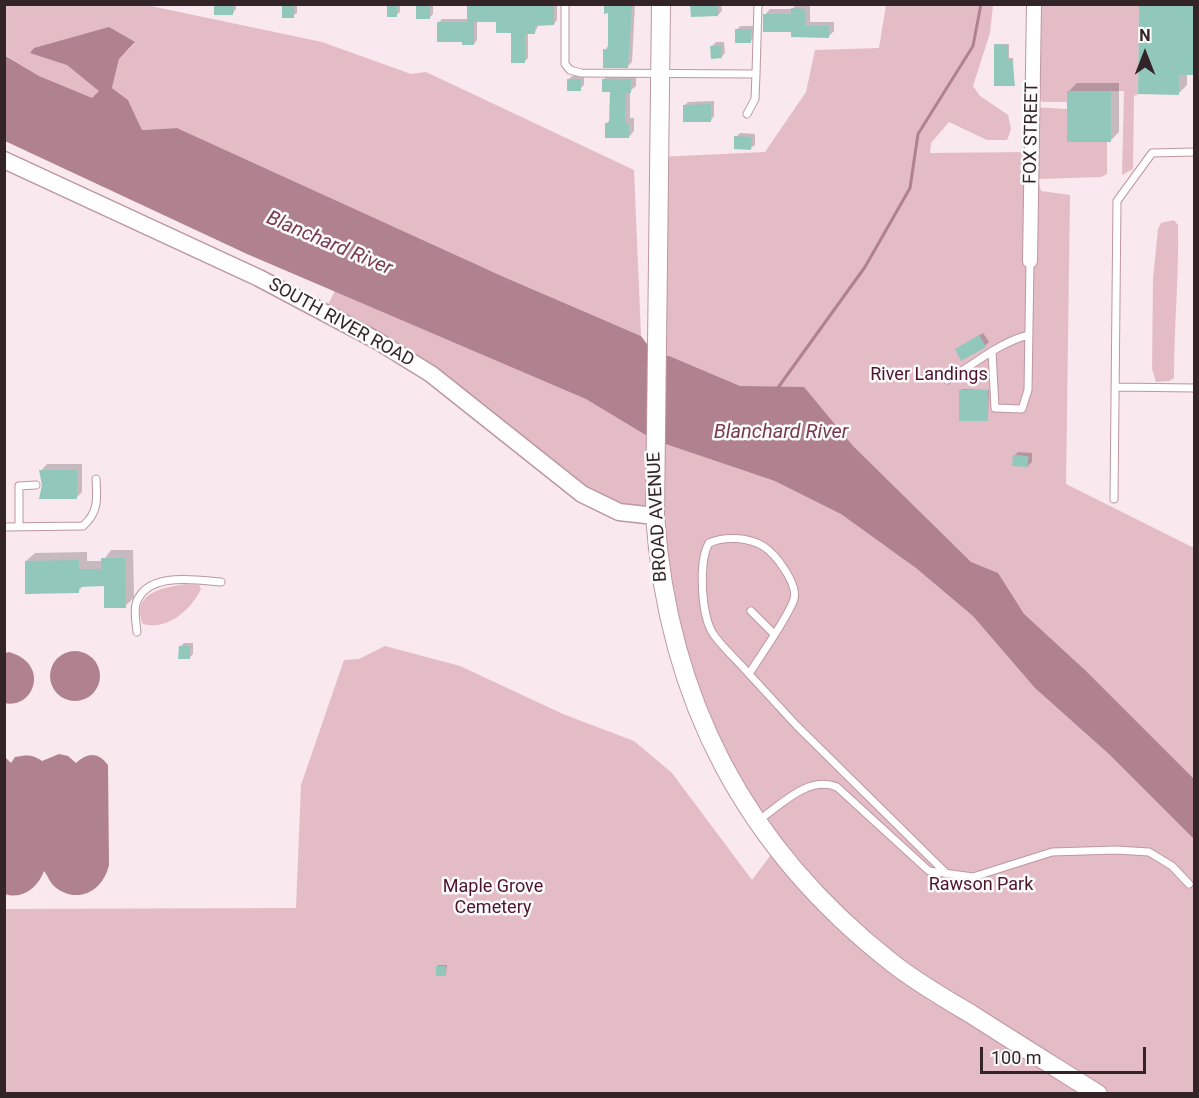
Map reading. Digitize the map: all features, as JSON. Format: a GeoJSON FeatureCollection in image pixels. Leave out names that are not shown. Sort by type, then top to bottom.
{"type":"FeatureCollection","features":[{"type":"Feature","properties":{"kind":"main road","name":"BROAD AVENUE"},"geometry":{"type":"LineString","coordinates":[[661,4],[655,516],[663,593],[686,681],[711,742],[756,821],[805,882],[891,963],[1098,1094]]}},
{"type":"Feature","properties":{"kind":"street","name":"FOX STREET"},"geometry":{"type":"LineString","coordinates":[[1030,261],[1034,4]]}},
{"type":"Feature","properties":{"kind":"street","name":"SOUTH RIVER ROAD"},"geometry":{"type":"LineString","coordinates":[[4,160],[259,278],[376,340],[430,374],[582,494],[619,512],[655,516]]}},
{"type":"Feature","properties":{"kind":"lane"},"geometry":{"type":"LineString","coordinates":[[565,4],[565,64],[570,70],[581,73],[756,74]]}},
{"type":"Feature","properties":{"kind":"lane"},"geometry":{"type":"LineString","coordinates":[[747,114],[755,99],[758,4]]}},
{"type":"Feature","properties":{"kind":"lane"},"geometry":{"type":"LineString","coordinates":[[1114,499],[1117,201],[1152,153],[1194,152]]}},
{"type":"Feature","properties":{"kind":"lane"},"geometry":{"type":"LineString","coordinates":[[992,351],[995,408],[1022,409],[1028,390],[1030,261]]}},
{"type":"Feature","properties":{"kind":"lane"},"geometry":{"type":"LineString","coordinates":[[947,380],[992,351],[1029,335]]}},
{"type":"Feature","properties":{"kind":"lane"},"geometry":{"type":"LineString","coordinates":[[1115,387],[1194,388]]}},
{"type":"Feature","properties":{"kind":"lane"},"geometry":{"type":"LineString","coordinates":[[4,527],[83,526],[93,517],[97,509],[96,479]]}},
{"type":"Feature","properties":{"kind":"lane"},"geometry":{"type":"LineString","coordinates":[[19,527],[19,486],[36,485]]}},
{"type":"Feature","properties":{"kind":"lane"},"geometry":{"type":"LineString","coordinates":[[749,674],[794,597],[795,588],[789,576],[763,546],[741,539],[718,538],[709,543],[703,559],[708,625],[713,635],[749,674],[797,726],[947,874]]}},
{"type":"Feature","properties":{"kind":"lane"},"geometry":{"type":"LineString","coordinates":[[136,632],[136,604],[148,588],[172,580],[222,582]]}},
{"type":"Feature","properties":{"kind":"lane"},"geometry":{"type":"LineString","coordinates":[[751,611],[773,633]]}},
{"type":"Feature","properties":{"kind":"lane"},"geometry":{"type":"LineString","coordinates":[[756,821],[812,784],[825,782],[837,787],[929,872],[973,877],[1052,852],[1116,850],[1149,852],[1172,866],[1189,884]]}},
{"type":"Feature","properties":{"kind":"green space"},"geometry":{"type":"Polygon","coordinates":[[[4,5],[146,5],[322,42],[411,74],[426,72],[634,170],[641,336],[504,277],[177,128],[142,130],[128,100],[112,88],[119,59],[135,43],[30,52],[67,64],[100,91],[92,99],[39,76],[5,55],[4,5]]]}},
{"type":"Feature","properties":{"kind":"green space"},"geometry":{"type":"Polygon","coordinates":[[[886,5],[993,5],[990,33],[973,86],[980,96],[1008,115],[1011,129],[1007,140],[987,140],[949,122],[931,143],[930,153],[1031,152],[1032,107],[1067,109],[1067,142],[1107,142],[1107,174],[1101,177],[1038,179],[1041,191],[1070,195],[1066,484],[1194,548],[1194,1093],[5,1093],[4,909],[296,908],[301,785],[344,660],[359,659],[385,646],[460,666],[563,714],[634,741],[672,773],[752,880],[776,848],[711,742],[676,649],[655,516],[619,512],[431,374],[324,313],[353,254],[655,380],[658,157],[765,152],[806,92],[815,50],[879,48],[886,5]]]}},
{"type":"Feature","properties":{"kind":"green space"},"geometry":{"type":"Polygon","coordinates":[[[1034,5],[1139,5],[1138,94],[1134,96],[1133,169],[1122,175],[1124,91],[1068,91],[1067,102],[1043,102],[1032,96],[1034,5]]]}},
{"type":"Feature","properties":{"kind":"green space"},"geometry":{"type":"Polygon","coordinates":[[[1174,220],[1178,225],[1178,244],[1174,378],[1169,381],[1156,382],[1152,369],[1153,279],[1158,229],[1161,223],[1174,220]]]}},
{"type":"Feature","properties":{"kind":"green space"},"geometry":{"type":"Polygon","coordinates":[[[187,584],[199,585],[201,589],[185,611],[169,622],[143,624],[140,614],[141,605],[145,599],[160,590],[187,584]]]}},
{"type":"Feature","properties":{"kind":"water","name":"Blanchard River"},"geometry":{"type":"Polygon","coordinates":[[[109,27],[135,42],[119,59],[112,88],[128,100],[142,130],[177,128],[504,277],[641,336],[655,355],[669,356],[740,386],[804,387],[853,446],[971,562],[998,573],[1024,614],[1086,671],[1194,779],[1194,839],[1109,754],[1035,688],[973,616],[916,568],[841,514],[775,481],[654,440],[586,399],[247,254],[5,141],[4,55],[39,76],[92,98],[99,91],[67,65],[30,53],[34,48],[109,27]]]}},
{"type":"Feature","properties":{"kind":"water"},"geometry":{"type":"Polygon","coordinates":[[[70,651],[80,651],[93,658],[100,671],[100,681],[93,694],[80,701],[70,701],[61,697],[54,690],[50,681],[50,671],[54,662],[61,655],[70,651]]]}},
{"type":"Feature","properties":{"kind":"water"},"geometry":{"type":"Polygon","coordinates":[[[9,652],[22,658],[30,666],[34,675],[34,685],[30,693],[23,700],[15,703],[4,703],[5,653],[9,652]]]}},
{"type":"Feature","properties":{"kind":"water"},"geometry":{"type":"Polygon","coordinates":[[[59,754],[68,756],[76,763],[93,755],[108,765],[109,865],[106,874],[95,888],[81,895],[72,895],[55,887],[44,871],[34,887],[24,894],[5,894],[5,757],[11,763],[15,757],[29,756],[42,761],[59,754]]]}},
{"type":"Feature","properties":{"kind":"building"},"geometry":{"type":"Polygon","coordinates":[[[214,4],[233,4],[233,15],[214,15],[214,4]]]}},
{"type":"Feature","properties":{"kind":"building"},"geometry":{"type":"Polygon","coordinates":[[[282,4],[294,4],[294,18],[282,18],[282,4]]]}},
{"type":"Feature","properties":{"kind":"building"},"geometry":{"type":"Polygon","coordinates":[[[387,4],[397,4],[397,17],[387,17],[387,4]]]}},
{"type":"Feature","properties":{"kind":"building"},"geometry":{"type":"Polygon","coordinates":[[[416,4],[430,4],[430,19],[416,19],[416,4]]]}},
{"type":"Feature","properties":{"kind":"building"},"geometry":{"type":"Polygon","coordinates":[[[467,4],[554,4],[554,25],[535,26],[535,34],[525,34],[525,63],[511,63],[511,33],[496,33],[496,22],[467,22],[467,4]]]}},
{"type":"Feature","properties":{"kind":"building"},"geometry":{"type":"Polygon","coordinates":[[[604,4],[632,4],[628,68],[603,68],[603,49],[608,50],[608,13],[604,14],[604,4]]]}},
{"type":"Feature","properties":{"kind":"building"},"geometry":{"type":"Polygon","coordinates":[[[690,4],[718,4],[718,16],[691,17],[690,4]]]}},
{"type":"Feature","properties":{"kind":"building"},"geometry":{"type":"Polygon","coordinates":[[[1139,4],[1194,4],[1194,75],[1179,75],[1179,95],[1138,94],[1139,4]]]}},
{"type":"Feature","properties":{"kind":"building"},"geometry":{"type":"Polygon","coordinates":[[[791,8],[805,9],[805,26],[829,26],[829,38],[791,37],[791,32],[763,32],[763,14],[791,14],[791,8]]]}},
{"type":"Feature","properties":{"kind":"building"},"geometry":{"type":"Polygon","coordinates":[[[437,22],[474,22],[474,45],[462,45],[462,42],[437,42],[437,22]]]}},
{"type":"Feature","properties":{"kind":"building"},"geometry":{"type":"Polygon","coordinates":[[[735,29],[751,29],[751,43],[735,43],[735,29]]]}},
{"type":"Feature","properties":{"kind":"building"},"geometry":{"type":"Polygon","coordinates":[[[994,44],[1008,45],[1008,59],[1012,59],[1015,86],[994,86],[994,44]]]}},
{"type":"Feature","properties":{"kind":"building"},"geometry":{"type":"Polygon","coordinates":[[[721,45],[722,58],[711,59],[710,46],[721,45]]]}},
{"type":"Feature","properties":{"kind":"building"},"geometry":{"type":"Polygon","coordinates":[[[567,79],[581,79],[581,91],[567,91],[567,79]]]}},
{"type":"Feature","properties":{"kind":"building"},"geometry":{"type":"Polygon","coordinates":[[[602,79],[631,79],[631,93],[626,93],[625,123],[629,123],[629,138],[605,138],[605,123],[609,123],[610,92],[602,92],[602,79]]]}},
{"type":"Feature","properties":{"kind":"building"},"geometry":{"type":"Polygon","coordinates":[[[1067,91],[1111,91],[1111,142],[1067,142],[1067,91]]]}},
{"type":"Feature","properties":{"kind":"building"},"geometry":{"type":"Polygon","coordinates":[[[711,104],[711,122],[683,122],[683,105],[711,104]]]}},
{"type":"Feature","properties":{"kind":"building"},"geometry":{"type":"Polygon","coordinates":[[[734,136],[752,137],[751,150],[734,149],[734,136]]]}},
{"type":"Feature","properties":{"kind":"building"},"geometry":{"type":"Polygon","coordinates":[[[979,335],[986,347],[961,361],[955,349],[979,335]]]}},
{"type":"Feature","properties":{"kind":"building"},"geometry":{"type":"Polygon","coordinates":[[[959,390],[988,390],[988,421],[959,421],[959,390]]]}},
{"type":"Feature","properties":{"kind":"building"},"geometry":{"type":"Polygon","coordinates":[[[1013,455],[1028,456],[1028,467],[1012,466],[1013,455]]]}},
{"type":"Feature","properties":{"kind":"building"},"geometry":{"type":"Polygon","coordinates":[[[39,470],[77,470],[77,499],[39,499],[42,485],[39,470]]]}},
{"type":"Feature","properties":{"kind":"building"},"geometry":{"type":"Polygon","coordinates":[[[101,558],[125,558],[126,608],[104,608],[104,586],[79,587],[79,593],[25,594],[25,561],[79,560],[79,569],[101,569],[101,558]]]}},
{"type":"Feature","properties":{"kind":"building"},"geometry":{"type":"Polygon","coordinates":[[[179,646],[190,646],[190,659],[178,659],[179,646]]]}},
{"type":"Feature","properties":{"kind":"building"},"geometry":{"type":"Polygon","coordinates":[[[436,966],[446,966],[446,976],[436,976],[436,966]]]}},
{"type":"Feature","properties":{"kind":"waterway"},"geometry":{"type":"LineString","coordinates":[[777,389],[865,267],[910,188],[918,134],[973,46],[981,4]]}},
{"type":"Feature","properties":{"kind":"park label","name":"River Landings"},"geometry":{"type":"Point","coordinates":[929,375]}},
{"type":"Feature","properties":{"kind":"park label","name":"Rawson Park"},"geometry":{"type":"Point","coordinates":[981,885]}},
{"type":"Feature","properties":{"kind":"park label","name":"Maple Grove Cemetery"},"geometry":{"type":"Point","coordinates":[493,897]}}]}
